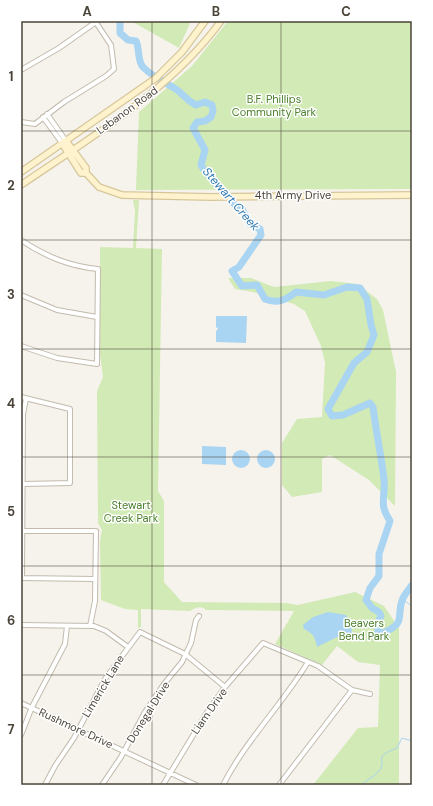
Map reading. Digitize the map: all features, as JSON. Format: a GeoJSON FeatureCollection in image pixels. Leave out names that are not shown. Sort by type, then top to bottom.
{"type":"FeatureCollection","features":[{"type":"Feature","properties":{"kind":"main road","name":"Lebanon Road"},"geometry":{"type":"LineString","coordinates":[[21,172],[156,78],[182,52],[205,21]]}},
{"type":"Feature","properties":{"kind":"main road","name":"Lebanon Road"},"geometry":{"type":"LineString","coordinates":[[21,185],[71,151],[172,76],[190,59],[221,21]]}},
{"type":"Feature","properties":{"kind":"main road","name":"4th Army Drive"},"geometry":{"type":"LineString","coordinates":[[64,142],[71,151],[81,173],[86,173],[99,187],[116,194],[186,197],[412,195]]}},
{"type":"Feature","properties":{"kind":"street"},"geometry":{"type":"LineString","coordinates":[[21,122],[35,124],[47,114],[106,76],[114,69],[112,45],[96,21],[59,48],[22,70]]}},
{"type":"Feature","properties":{"kind":"street","name":"4th Army Drive"},"geometry":{"type":"LineString","coordinates":[[47,114],[64,142]]}},
{"type":"Feature","properties":{"kind":"street","name":"4th Army Drive"},"geometry":{"type":"LineString","coordinates":[[43,117],[64,142]]}},
{"type":"Feature","properties":{"kind":"street"},"geometry":{"type":"LineString","coordinates":[[21,240],[44,254],[58,260],[76,266],[98,269],[97,364],[57,358],[21,346]]}},
{"type":"Feature","properties":{"kind":"street"},"geometry":{"type":"LineString","coordinates":[[21,295],[57,310],[97,317]]}},
{"type":"Feature","properties":{"kind":"street"},"geometry":{"type":"LineString","coordinates":[[21,397],[70,409],[70,483],[23,484]]}},
{"type":"Feature","properties":{"kind":"street"},"geometry":{"type":"LineString","coordinates":[[26,399],[23,414],[22,578],[95,579]]}},
{"type":"Feature","properties":{"kind":"street"},"geometry":{"type":"LineString","coordinates":[[23,530],[96,531],[95,601],[90,626]]}},
{"type":"Feature","properties":{"kind":"street","name":"Donegal Drive"},"geometry":{"type":"LineString","coordinates":[[102,785],[164,684],[182,662],[189,647],[196,620],[199,616]]}},
{"type":"Feature","properties":{"kind":"street"},"geometry":{"type":"LineString","coordinates":[[21,625],[90,626],[106,631],[128,647]]}},
{"type":"Feature","properties":{"kind":"street"},"geometry":{"type":"LineString","coordinates":[[21,735],[32,707],[64,644],[67,626]]}},
{"type":"Feature","properties":{"kind":"street","name":"Limerick Lane"},"geometry":{"type":"LineString","coordinates":[[45,785],[99,688],[140,632],[185,654]]}},
{"type":"Feature","properties":{"kind":"street","name":"Liam Drive"},"geometry":{"type":"LineString","coordinates":[[163,785],[196,729],[225,687],[262,643],[308,662]]}},
{"type":"Feature","properties":{"kind":"street"},"geometry":{"type":"LineString","coordinates":[[185,654],[225,687]]}},
{"type":"Feature","properties":{"kind":"street"},"geometry":{"type":"LineString","coordinates":[[223,785],[236,760],[292,689],[308,662],[327,671],[352,690],[370,694]]}},
{"type":"Feature","properties":{"kind":"street"},"geometry":{"type":"LineString","coordinates":[[278,785],[352,690]]}},
{"type":"Feature","properties":{"kind":"street","name":"Rushmore Drive"},"geometry":{"type":"LineString","coordinates":[[21,703],[196,785]]}},
{"type":"Feature","properties":{"kind":"green space"},"geometry":{"type":"Polygon","coordinates":[[[131,21],[191,21],[179,48],[131,21]]]}},
{"type":"Feature","properties":{"kind":"green space","name":"B.F. Phillips Community Park"},"geometry":{"type":"Polygon","coordinates":[[[228,21],[412,21],[412,189],[136,190],[139,112],[192,66],[228,21]]]}},
{"type":"Feature","properties":{"kind":"green space","name":"Stewart Creek Park"},"geometry":{"type":"Polygon","coordinates":[[[133,200],[139,200],[136,248],[162,249],[158,491],[164,501],[164,582],[182,602],[286,603],[298,605],[355,592],[384,606],[399,628],[399,785],[313,785],[358,728],[378,727],[380,665],[358,662],[337,646],[322,665],[275,644],[294,611],[206,610],[200,607],[190,611],[141,609],[141,627],[138,628],[138,610],[125,609],[101,600],[100,541],[102,530],[98,523],[97,391],[103,377],[100,354],[100,247],[133,248],[135,211],[133,200]]]}},
{"type":"Feature","properties":{"kind":"green space"},"geometry":{"type":"Polygon","coordinates":[[[228,278],[251,278],[274,287],[331,281],[357,284],[377,299],[383,310],[396,372],[395,506],[369,480],[330,455],[322,459],[322,492],[292,497],[282,485],[282,443],[297,419],[322,417],[325,363],[321,346],[305,311],[294,304],[253,292],[235,289],[228,278]]]}},
{"type":"Feature","properties":{"kind":"water"},"geometry":{"type":"Polygon","coordinates":[[[216,316],[247,316],[246,343],[216,342],[216,331],[218,329],[216,327],[216,316]]]}},
{"type":"Feature","properties":{"kind":"water"},"geometry":{"type":"Polygon","coordinates":[[[202,446],[226,447],[226,465],[202,464],[202,446]]]}},
{"type":"Feature","properties":{"kind":"water"},"geometry":{"type":"Polygon","coordinates":[[[241,450],[247,453],[250,459],[247,465],[241,468],[235,465],[232,459],[235,453],[241,450]]]}},
{"type":"Feature","properties":{"kind":"water"},"geometry":{"type":"Polygon","coordinates":[[[266,450],[272,453],[275,459],[272,465],[266,468],[260,465],[257,459],[260,453],[266,450]]]}},
{"type":"Feature","properties":{"kind":"water"},"geometry":{"type":"Polygon","coordinates":[[[328,612],[346,615],[351,624],[352,634],[349,637],[337,637],[317,647],[314,636],[304,629],[303,625],[313,617],[328,612]]]}},
{"type":"Feature","properties":{"kind":"waterway","name":"Stewart Creek"},"geometry":{"type":"LineString","coordinates":[[120,21],[120,33],[128,40],[136,41],[140,62],[147,71],[177,90],[196,105],[205,102],[212,105],[213,111],[211,117],[205,121],[197,122],[193,128],[205,150],[201,165],[206,173],[236,206],[242,209],[250,224],[260,229],[261,235],[239,267],[232,271],[242,286],[257,285],[265,299],[274,301],[285,299],[296,292],[324,295],[347,287],[360,288],[367,299],[374,335],[367,352],[354,363],[328,409],[332,416],[343,415],[370,403],[373,407],[384,479],[383,505],[386,515],[390,521],[379,554],[379,576],[370,588],[366,600],[372,608],[379,612],[381,616],[377,624],[378,631],[383,633],[396,626],[403,598],[412,585]]}},
{"type":"Feature","properties":{"kind":"waterway"},"geometry":{"type":"LineString","coordinates":[[402,599],[412,606]]}},
{"type":"Feature","properties":{"kind":"waterway"},"geometry":{"type":"LineString","coordinates":[[362,785],[377,773],[381,767],[382,757],[384,754],[397,748],[402,738],[412,741]]}},
{"type":"Feature","properties":{"kind":"park label","name":"Beavers Bend Park"},"geometry":{"type":"Point","coordinates":[364,629]}}]}
